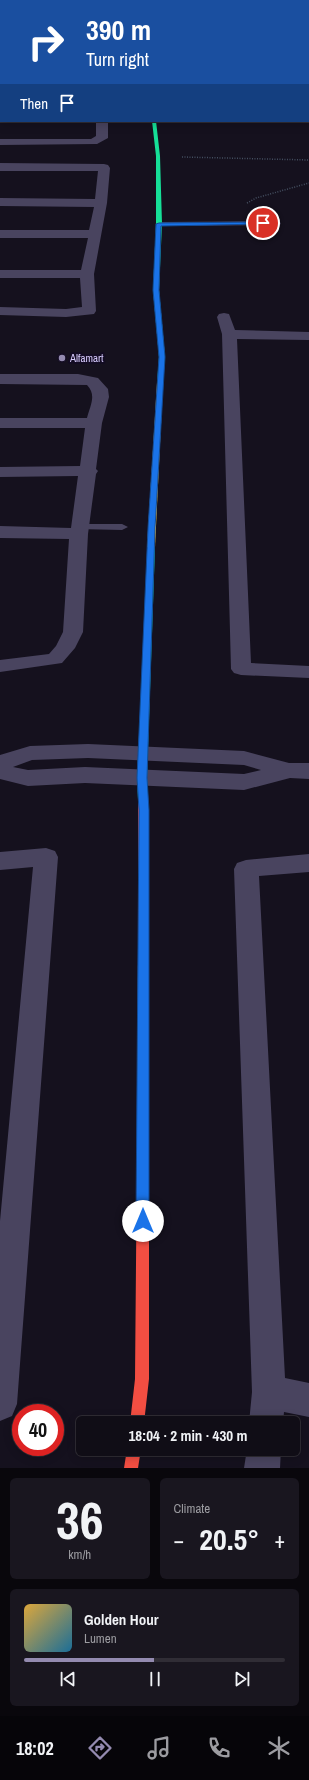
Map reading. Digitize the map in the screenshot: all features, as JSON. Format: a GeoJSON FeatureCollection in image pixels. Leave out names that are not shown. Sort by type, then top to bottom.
{"type":"FeatureCollection","features":[{"type":"Feature","properties":{"kind":"street"},"geometry":{"type":"LineString","coordinates":[[301,0],[309,0]]}},
{"type":"Feature","properties":{"kind":"street"},"geometry":{"type":"LineString","coordinates":[[0,142],[93,142],[102,138],[102,122]]}},
{"type":"Feature","properties":{"kind":"street"},"geometry":{"type":"LineString","coordinates":[[138,1416],[142,1379],[144,810],[142,778],[152,528],[162,357],[156,290],[159,224],[158,156],[154,122]]}},
{"type":"Feature","properties":{"kind":"street"},"geometry":{"type":"LineString","coordinates":[[0,167],[104,168],[101,203],[87,274],[89,311],[0,311]]}},
{"type":"Feature","properties":{"kind":"street"},"geometry":{"type":"LineString","coordinates":[[0,202],[101,203]]}},
{"type":"Feature","properties":{"kind":"street"},"geometry":{"type":"LineString","coordinates":[[0,234],[96,234]]}},
{"type":"Feature","properties":{"kind":"street"},"geometry":{"type":"LineString","coordinates":[[0,274],[87,274]]}},
{"type":"Feature","properties":{"kind":"street"},"geometry":{"type":"LineString","coordinates":[[309,336],[227,326],[241,670],[309,672]]}},
{"type":"Feature","properties":{"kind":"street"},"geometry":{"type":"LineString","coordinates":[[0,379],[78,379],[92,381],[100,390],[101,396],[94,423],[89,471],[80,531],[72,632],[65,648],[55,659],[0,666]]}},
{"type":"Feature","properties":{"kind":"street"},"geometry":{"type":"LineString","coordinates":[[0,423],[94,423]]}},
{"type":"Feature","properties":{"kind":"street"},"geometry":{"type":"LineString","coordinates":[[0,472],[89,471]]}},
{"type":"Feature","properties":{"kind":"street"},"geometry":{"type":"LineString","coordinates":[[0,532],[80,531]]}},
{"type":"Feature","properties":{"kind":"street"},"geometry":{"type":"LineString","coordinates":[[0,763],[30,753],[88,750],[244,758],[299,771]]}},
{"type":"Feature","properties":{"kind":"street"},"geometry":{"type":"LineString","coordinates":[[0,771],[28,778],[85,775],[244,782],[299,771]]}},
{"type":"Feature","properties":{"kind":"street"},"geometry":{"type":"LineString","coordinates":[[0,861],[46,857],[0,1404]]}},
{"type":"Feature","properties":{"kind":"street"},"geometry":{"type":"LineString","coordinates":[[309,863],[246,869],[268,1407],[309,1400]]}},
{"type":"Feature","properties":{"kind":"street"},"geometry":{"type":"LineString","coordinates":[[131,1468],[133,1456]]}},
{"type":"Feature","properties":{"kind":"street"},"geometry":{"type":"LineString","coordinates":[[262,1468],[263,1456]]}},
{"type":"Feature","properties":{"kind":"lane"},"geometry":{"type":"LineString","coordinates":[[159,224],[277,223]]}},
{"type":"Feature","properties":{"kind":"lane"},"geometry":{"type":"LineString","coordinates":[[80,531],[122,527]]}},
{"type":"Feature","properties":{"kind":"path"},"geometry":{"type":"LineString","coordinates":[[158,156],[309,160]]}},
{"type":"Feature","properties":{"kind":"path"},"geometry":{"type":"LineString","coordinates":[[208,224],[256,198],[309,183]]}},
{"type":"Feature","properties":{"kind":"traffic: fast"},"geometry":{"type":"LineString","coordinates":[[301,0],[309,0]]}},
{"type":"Feature","properties":{"kind":"traffic: fast"},"geometry":{"type":"LineString","coordinates":[[154,122],[158,156],[159,224],[156,290],[162,357],[160,383]]}},
{"type":"Feature","properties":{"kind":"traffic: fast"},"geometry":{"type":"LineString","coordinates":[[143,799],[142,778],[151,547]]}},
{"type":"Feature","properties":{"kind":"traffic: slow"},"geometry":{"type":"LineString","coordinates":[[151,547],[160,383]]}},
{"type":"Feature","properties":{"kind":"traffic: slow"},"geometry":{"type":"LineString","coordinates":[[143,960],[143,1149]]}},
{"type":"Feature","properties":{"kind":"traffic: jam"},"geometry":{"type":"LineString","coordinates":[[143,799],[143,960]]}},
{"type":"Feature","properties":{"kind":"traffic: jam"},"geometry":{"type":"LineString","coordinates":[[138,1416],[142,1379],[143,1149]]}},
{"type":"Feature","properties":{"kind":"traffic: jam"},"geometry":{"type":"LineString","coordinates":[[131,1468],[133,1456]]}},
{"type":"Feature","properties":{"kind":"place","name":"Alfamart"},"geometry":{"type":"Point","coordinates":[62,358]}},
{"type":"Feature","properties":{"kind":"route"},"geometry":{"type":"LineString","coordinates":[[143,1221],[144,810],[142,778],[152,528],[162,357],[156,290],[159,224],[263,223]]}}]}
